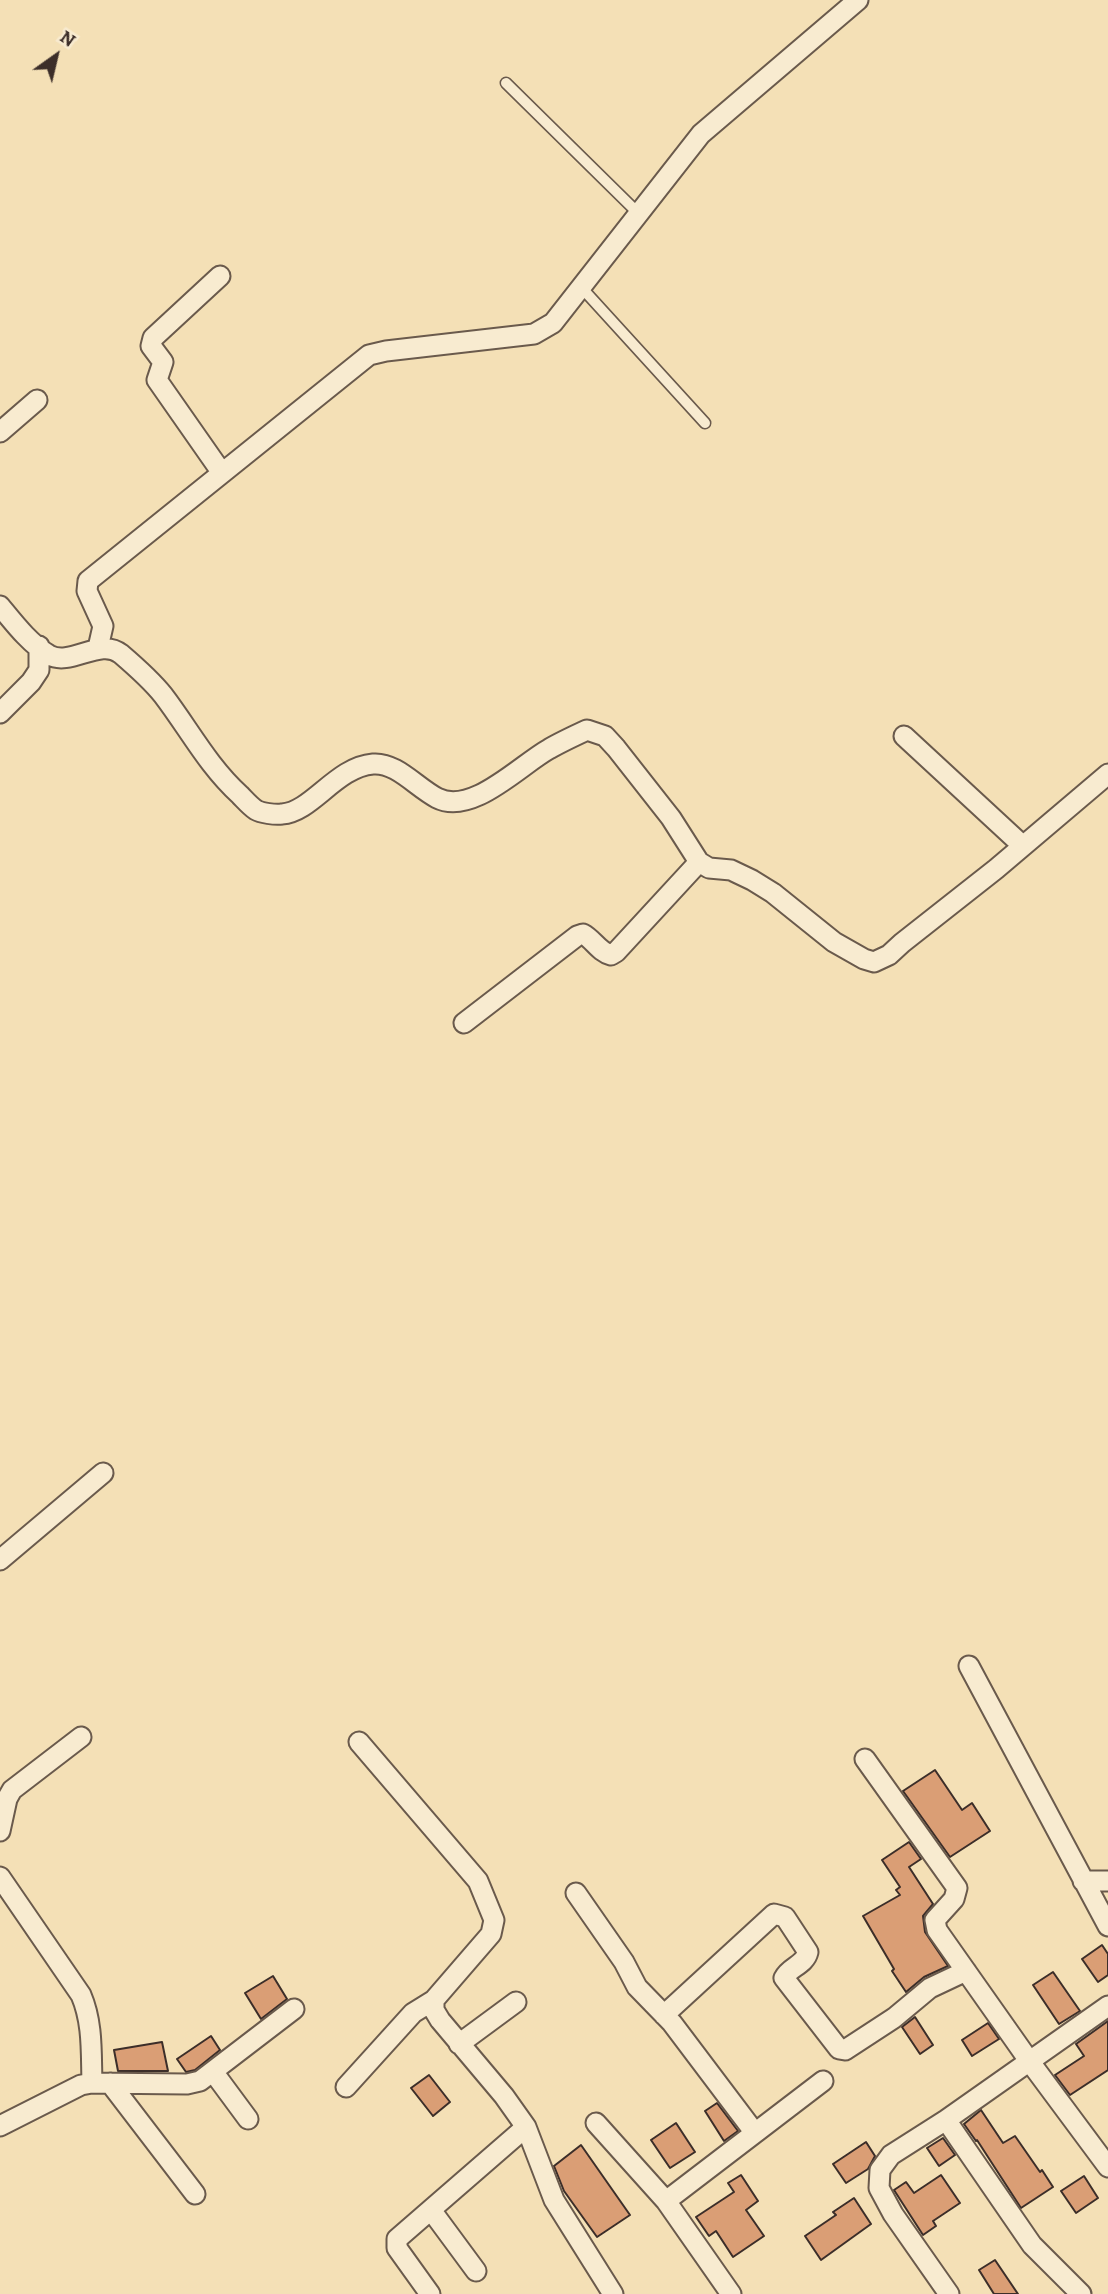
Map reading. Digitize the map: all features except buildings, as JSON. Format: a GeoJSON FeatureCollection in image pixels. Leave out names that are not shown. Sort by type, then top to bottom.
{"type":"FeatureCollection","features":[{"type":"Feature","properties":{"kind":"street"},"geometry":{"type":"LineString","coordinates":[[98,648],[103,626],[87,591],[88,581],[369,355],[534,334],[553,323],[686,150],[711,123],[858,0]]}},
{"type":"Feature","properties":{"kind":"street"},"geometry":{"type":"LineString","coordinates":[[220,276],[153,338],[151,346],[163,362],[157,380],[222,473]]}},
{"type":"Feature","properties":{"kind":"street"},"geometry":{"type":"LineString","coordinates":[[0,432],[37,400]]}},
{"type":"Feature","properties":{"kind":"street"},"geometry":{"type":"LineString","coordinates":[[0,606],[21,631],[51,656],[74,657],[98,648],[117,651],[162,693],[204,756],[257,811],[281,815],[296,811],[355,767],[375,764],[391,765],[439,799],[452,802],[481,795],[548,749],[587,730],[605,736],[671,818],[699,862],[709,868],[731,870],[752,880],[773,893],[834,942],[874,962],[890,955],[1108,774]]}},
{"type":"Feature","properties":{"kind":"street"},"geometry":{"type":"LineString","coordinates":[[0,713],[40,670],[39,646]]}},
{"type":"Feature","properties":{"kind":"street"},"geometry":{"type":"LineString","coordinates":[[904,736],[1023,846]]}},
{"type":"Feature","properties":{"kind":"street"},"geometry":{"type":"LineString","coordinates":[[464,1023],[577,936],[587,936],[605,953],[611,955],[616,952],[699,862]]}},
{"type":"Feature","properties":{"kind":"street"},"geometry":{"type":"LineString","coordinates":[[0,1560],[103,1473]]}},
{"type":"Feature","properties":{"kind":"street"},"geometry":{"type":"LineString","coordinates":[[969,1665],[1108,1926]]}},
{"type":"Feature","properties":{"kind":"street"},"geometry":{"type":"LineString","coordinates":[[0,1830],[7,1799],[12,1790],[81,1737]]}},
{"type":"Feature","properties":{"kind":"street"},"geometry":{"type":"LineString","coordinates":[[345,2087],[413,2013],[435,2000],[491,1934],[494,1920],[478,1881],[359,1742]]}},
{"type":"Feature","properties":{"kind":"street"},"geometry":{"type":"LineString","coordinates":[[865,1759],[957,1888],[954,1899],[935,1920],[935,1926],[1030,2062],[1108,2167]]}},
{"type":"Feature","properties":{"kind":"street"},"geometry":{"type":"LineString","coordinates":[[0,1877],[81,1995],[90,2020],[101,2083],[195,2194]]}},
{"type":"Feature","properties":{"kind":"street"},"geometry":{"type":"LineString","coordinates":[[1083,1881],[1108,1881]]}},
{"type":"Feature","properties":{"kind":"street"},"geometry":{"type":"LineString","coordinates":[[576,1893],[624,1962],[637,1987],[664,2015],[755,2133]]}},
{"type":"Feature","properties":{"kind":"street"},"geometry":{"type":"LineString","coordinates":[[664,2015],[774,1914],[785,1917],[808,1952],[806,1959],[785,1974],[784,1978],[839,2049],[845,2050],[894,2018],[930,1988],[966,1971]]}},
{"type":"Feature","properties":{"kind":"street"},"geometry":{"type":"LineString","coordinates":[[435,2000],[435,2010],[440,2020],[527,2127],[554,2200],[613,2294]]}},
{"type":"Feature","properties":{"kind":"street"},"geometry":{"type":"LineString","coordinates":[[459,2043],[516,2002]]}},
{"type":"Feature","properties":{"kind":"street"},"geometry":{"type":"LineString","coordinates":[[949,2294],[893,2214],[879,2188],[880,2169],[891,2155],[946,2120],[1108,2006]]}},
{"type":"Feature","properties":{"kind":"street"},"geometry":{"type":"LineString","coordinates":[[0,2126],[72,2087],[101,2083],[187,2084],[200,2081],[294,2010]]}},
{"type":"Feature","properties":{"kind":"street"},"geometry":{"type":"LineString","coordinates":[[214,2073],[248,2119]]}},
{"type":"Feature","properties":{"kind":"street"},"geometry":{"type":"LineString","coordinates":[[666,2201],[823,2081]]}},
{"type":"Feature","properties":{"kind":"street"},"geometry":{"type":"LineString","coordinates":[[946,2120],[1032,2245],[1082,2294]]}},
{"type":"Feature","properties":{"kind":"street"},"geometry":{"type":"LineString","coordinates":[[596,2123],[666,2201],[731,2294]]}},
{"type":"Feature","properties":{"kind":"street"},"geometry":{"type":"LineString","coordinates":[[430,2294],[396,2244],[397,2239],[527,2127]]}},
{"type":"Feature","properties":{"kind":"street"},"geometry":{"type":"LineString","coordinates":[[431,2210],[475,2271]]}},
{"type":"Feature","properties":{"kind":"lane"},"geometry":{"type":"LineString","coordinates":[[506,83],[638,213]]}},
{"type":"Feature","properties":{"kind":"lane"},"geometry":{"type":"LineString","coordinates":[[581,287],[705,423]]}}]}
